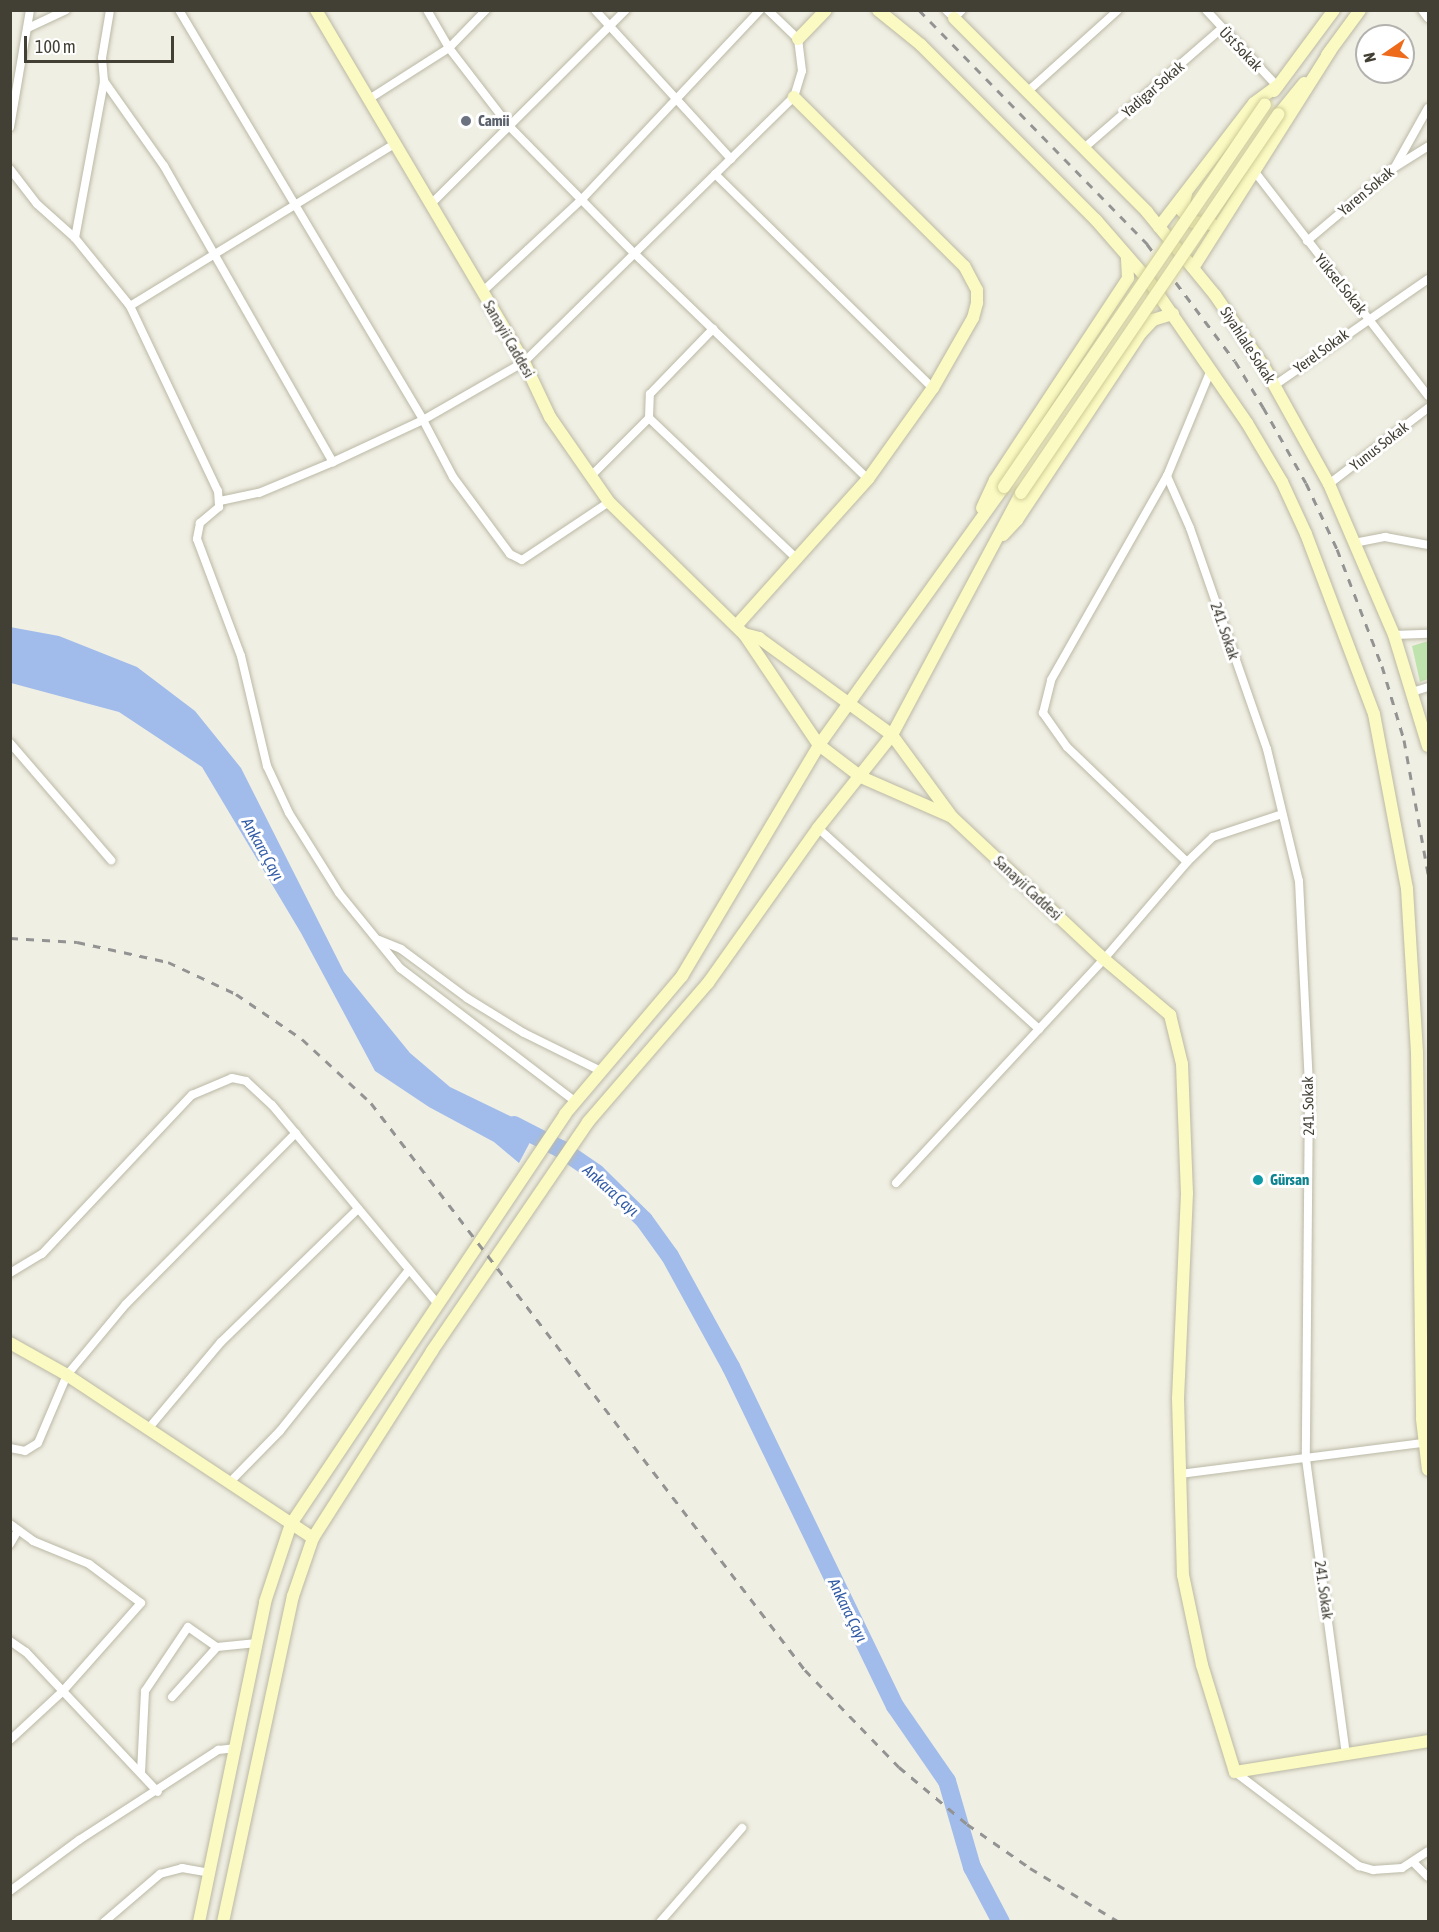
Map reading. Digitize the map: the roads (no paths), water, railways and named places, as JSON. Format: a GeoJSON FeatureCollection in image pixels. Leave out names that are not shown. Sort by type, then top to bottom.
{"type":"FeatureCollection","features":[{"type":"Feature","properties":{"kind":"street"},"geometry":{"type":"LineString","coordinates":[[10,127],[30,10]]}},
{"type":"Feature","properties":{"kind":"street"},"geometry":{"type":"LineString","coordinates":[[28,28],[66,10]]}},
{"type":"Feature","properties":{"kind":"street"},"geometry":{"type":"LineString","coordinates":[[75,238],[104,81],[102,58],[110,10]]}},
{"type":"Feature","properties":{"kind":"street"},"geometry":{"type":"LineString","coordinates":[[179,10],[423,420],[453,477],[510,554],[522,560],[609,502]]}},
{"type":"Feature","properties":{"kind":"street","name":"Sanayii Caddesi"},"geometry":{"type":"LineString","coordinates":[[316,10],[524,362],[550,417],[609,502],[740,630],[819,745],[861,777],[952,817]]}},
{"type":"Feature","properties":{"kind":"street"},"geometry":{"type":"LineString","coordinates":[[427,10],[449,48],[509,126],[583,198],[635,254],[868,479]]}},
{"type":"Feature","properties":{"kind":"street"},"geometry":{"type":"LineString","coordinates":[[369,99],[449,48],[486,10]]}},
{"type":"Feature","properties":{"kind":"street"},"geometry":{"type":"LineString","coordinates":[[595,10],[731,159]]}},
{"type":"Feature","properties":{"kind":"street"},"geometry":{"type":"LineString","coordinates":[[432,203],[626,10]]}},
{"type":"Feature","properties":{"kind":"street"},"geometry":{"type":"LineString","coordinates":[[482,292],[583,198],[760,10]]}},
{"type":"Feature","properties":{"kind":"street"},"geometry":{"type":"LineString","coordinates":[[576,1101],[400,968],[331,880],[285,806],[267,766],[241,656],[197,538],[200,523],[220,501],[259,493],[333,462],[423,420],[524,362],[794,97],[802,71],[798,39],[768,10]]}},
{"type":"Feature","properties":{"kind":"street"},"geometry":{"type":"LineString","coordinates":[[798,39],[826,10]]}},
{"type":"Feature","properties":{"kind":"street"},"geometry":{"type":"LineString","coordinates":[[878,10],[929,54],[1127,256],[1173,314],[1282,482],[1306,534],[1374,714],[1407,889],[1414,975],[1423,1443],[1428,1470]]}},
{"type":"Feature","properties":{"kind":"street"},"geometry":{"type":"LineString","coordinates":[[1027,92],[1118,10]]}},
{"type":"Feature","properties":{"kind":"street","name":"Üst Sokak"},"geometry":{"type":"LineString","coordinates":[[1206,10],[1221,30],[1277,86]]}},
{"type":"Feature","properties":{"kind":"street"},"geometry":{"type":"LineString","coordinates":[[199,1922],[237,1748],[265,1602],[291,1524],[436,1303],[565,1114],[682,976],[819,745],[1004,487],[1277,86],[1335,10]]}},
{"type":"Feature","properties":{"kind":"street"},"geometry":{"type":"LineString","coordinates":[[223,1922],[292,1596],[313,1538],[432,1350],[588,1122],[708,983],[818,828],[861,777],[892,735],[989,549],[1021,493],[1279,114],[1360,10]]}},
{"type":"Feature","properties":{"kind":"street"},"geometry":{"type":"LineString","coordinates":[[1422,10],[1428,18]]}},
{"type":"Feature","properties":{"kind":"street","name":"Siyahlale Sokak"},"geometry":{"type":"LineString","coordinates":[[954,13],[1027,92],[1159,227],[1192,268],[1275,385],[1329,484],[1394,635],[1428,746]]}},
{"type":"Feature","properties":{"kind":"street","name":"Yadigar Sokak"},"geometry":{"type":"LineString","coordinates":[[1084,148],[1221,30]]}},
{"type":"Feature","properties":{"kind":"street"},"geometry":{"type":"LineString","coordinates":[[1192,268],[1331,50]]}},
{"type":"Feature","properties":{"kind":"street"},"geometry":{"type":"LineString","coordinates":[[104,81],[164,166],[333,462]]}},
{"type":"Feature","properties":{"kind":"street"},"geometry":{"type":"LineString","coordinates":[[1159,227],[1254,103],[1277,86]]}},
{"type":"Feature","properties":{"kind":"street"},"geometry":{"type":"LineString","coordinates":[[740,630],[796,558],[868,479],[933,388],[973,318],[977,290],[971,276],[794,97]]}},
{"type":"Feature","properties":{"kind":"street"},"geometry":{"type":"LineString","coordinates":[[1395,167],[1428,108]]}},
{"type":"Feature","properties":{"kind":"street"},"geometry":{"type":"LineString","coordinates":[[130,306],[396,143]]}},
{"type":"Feature","properties":{"kind":"street","name":"Yaren Sokak"},"geometry":{"type":"LineString","coordinates":[[1307,241],[1395,167],[1428,146]]}},
{"type":"Feature","properties":{"kind":"street"},"geometry":{"type":"LineString","coordinates":[[10,170],[37,204],[75,238],[130,306],[220,501]]}},
{"type":"Feature","properties":{"kind":"street","name":"Yüksel Sokak"},"geometry":{"type":"LineString","coordinates":[[1255,172],[1428,396]]}},
{"type":"Feature","properties":{"kind":"street"},"geometry":{"type":"LineString","coordinates":[[716,174],[933,388]]}},
{"type":"Feature","properties":{"kind":"street"},"geometry":{"type":"LineString","coordinates":[[1187,190],[1182,211],[1193,222],[1208,226],[1224,216]]}},
{"type":"Feature","properties":{"kind":"street"},"geometry":{"type":"LineString","coordinates":[[968,538],[995,480],[1128,278],[1127,256]]}},
{"type":"Feature","properties":{"kind":"street","name":"Yerel Sokak"},"geometry":{"type":"LineString","coordinates":[[1275,385],[1368,317],[1428,279]]}},
{"type":"Feature","properties":{"kind":"street"},"geometry":{"type":"LineString","coordinates":[[1100,321],[1123,305],[1136,304],[1149,315],[1141,333]]}},
{"type":"Feature","properties":{"kind":"street"},"geometry":{"type":"LineString","coordinates":[[989,549],[1017,519],[1141,333],[1153,320],[1173,314]]}},
{"type":"Feature","properties":{"kind":"street"},"geometry":{"type":"LineString","coordinates":[[590,477],[649,418],[650,394],[713,329]]}},
{"type":"Feature","properties":{"kind":"street"},"geometry":{"type":"LineString","coordinates":[[1187,862],[1067,747],[1043,713],[1051,680],[1167,476],[1211,370]]}},
{"type":"Feature","properties":{"kind":"street","name":"Yunus Sokak"},"geometry":{"type":"LineString","coordinates":[[1329,484],[1428,408]]}},
{"type":"Feature","properties":{"kind":"street"},"geometry":{"type":"LineString","coordinates":[[649,418],[796,558]]}},
{"type":"Feature","properties":{"kind":"street","name":"241. Sokak"},"geometry":{"type":"LineString","coordinates":[[1167,476],[1190,528],[1267,749],[1299,881],[1309,1089],[1306,1459],[1346,1755]]}},
{"type":"Feature","properties":{"kind":"street"},"geometry":{"type":"LineString","coordinates":[[1354,543],[1385,537],[1428,545]]}},
{"type":"Feature","properties":{"kind":"street","name":"Sanayii Caddesi"},"geometry":{"type":"LineString","coordinates":[[740,630],[759,638],[892,735],[952,817],[1104,959],[1170,1015],[1182,1064],[1187,1193],[1178,1398],[1183,1575],[1202,1665],[1235,1772]]}},
{"type":"Feature","properties":{"kind":"street"},"geometry":{"type":"LineString","coordinates":[[1394,635],[1428,634]]}},
{"type":"Feature","properties":{"kind":"street"},"geometry":{"type":"LineString","coordinates":[[1412,692],[1428,687]]}},
{"type":"Feature","properties":{"kind":"street"},"geometry":{"type":"LineString","coordinates":[[10,743],[111,860]]}},
{"type":"Feature","properties":{"kind":"street"},"geometry":{"type":"LineString","coordinates":[[896,1183],[1104,959],[1187,862],[1213,837],[1282,814]]}},
{"type":"Feature","properties":{"kind":"street"},"geometry":{"type":"LineString","coordinates":[[818,828],[1039,1029]]}},
{"type":"Feature","properties":{"kind":"street"},"geometry":{"type":"LineString","coordinates":[[379,940],[402,949],[467,998],[524,1033],[602,1071]]}},
{"type":"Feature","properties":{"kind":"street"},"geometry":{"type":"LineString","coordinates":[[10,1273],[42,1254],[192,1095],[205,1087],[232,1078],[246,1081],[296,1133],[436,1303]]}},
{"type":"Feature","properties":{"kind":"street"},"geometry":{"type":"LineString","coordinates":[[10,1448],[25,1451],[38,1443],[67,1375],[196,1229],[296,1133]]}},
{"type":"Feature","properties":{"kind":"street"},"geometry":{"type":"LineString","coordinates":[[148,1429],[221,1342],[358,1209]]}},
{"type":"Feature","properties":{"kind":"street"},"geometry":{"type":"LineString","coordinates":[[229,1483],[280,1431],[409,1270]]}},
{"type":"Feature","properties":{"kind":"street"},"geometry":{"type":"LineString","coordinates":[[10,1343],[67,1375],[313,1538]]}},
{"type":"Feature","properties":{"kind":"street"},"geometry":{"type":"LineString","coordinates":[[1180,1474],[1423,1443]]}},
{"type":"Feature","properties":{"kind":"street"},"geometry":{"type":"LineString","coordinates":[[10,1524],[33,1541],[89,1564],[141,1603],[63,1691],[10,1740]]}},
{"type":"Feature","properties":{"kind":"street"},"geometry":{"type":"LineString","coordinates":[[10,1544],[18,1530]]}},
{"type":"Feature","properties":{"kind":"street"},"geometry":{"type":"LineString","coordinates":[[141,1773],[145,1691],[153,1674],[188,1627],[217,1647],[257,1643]]}},
{"type":"Feature","properties":{"kind":"street"},"geometry":{"type":"LineString","coordinates":[[10,1641],[63,1691],[158,1792]]}},
{"type":"Feature","properties":{"kind":"street"},"geometry":{"type":"LineString","coordinates":[[172,1697],[217,1647]]}},
{"type":"Feature","properties":{"kind":"street"},"geometry":{"type":"LineString","coordinates":[[1235,1772],[1428,1741]]}},
{"type":"Feature","properties":{"kind":"street"},"geometry":{"type":"LineString","coordinates":[[10,1891],[79,1840],[158,1792],[218,1750],[237,1748]]}},
{"type":"Feature","properties":{"kind":"street"},"geometry":{"type":"LineString","coordinates":[[1235,1772],[1359,1866],[1389,1870],[1414,1864],[1428,1851]]}},
{"type":"Feature","properties":{"kind":"street"},"geometry":{"type":"LineString","coordinates":[[660,1922],[742,1828]]}},
{"type":"Feature","properties":{"kind":"street"},"geometry":{"type":"LineString","coordinates":[[1414,1864],[1428,1877]]}},
{"type":"Feature","properties":{"kind":"street"},"geometry":{"type":"LineString","coordinates":[[104,1922],[165,1871],[190,1868],[210,1873]]}},
{"type":"Feature","properties":{"kind":"water"},"geometry":{"type":"Polygon","coordinates":[[[10,627],[59,636],[137,667],[195,711],[241,768],[344,972],[410,1053],[450,1087],[537,1129],[519,1163],[494,1142],[429,1107],[375,1071],[301,933],[202,767],[119,712],[11,683],[10,627]]]}},
{"type":"Feature","properties":{"kind":"waterway","name":"Ankara Çayı"},"geometry":{"type":"LineString","coordinates":[[514,1125],[561,1149],[596,1173],[644,1220],[670,1256],[731,1367],[895,1706],[947,1781],[972,1867],[1001,1922]]}},
{"type":"Feature","properties":{"kind":"railway"},"geometry":{"type":"LineString","coordinates":[[919,10],[1147,244],[1235,361],[1263,407],[1306,483],[1337,549],[1382,666],[1404,740],[1428,874]]}},
{"type":"Feature","properties":{"kind":"railway"},"geometry":{"type":"LineString","coordinates":[[10,938],[77,942],[168,962],[236,994],[302,1039],[371,1103],[805,1670],[899,1767],[967,1824],[1030,1868],[1119,1922]]}},
{"type":"Feature","properties":{"kind":"place","name":"Camii"},"geometry":{"type":"Point","coordinates":[466,121]}},
{"type":"Feature","properties":{"kind":"place","name":"Gürsan"},"geometry":{"type":"Point","coordinates":[1258,1180]}}]}
